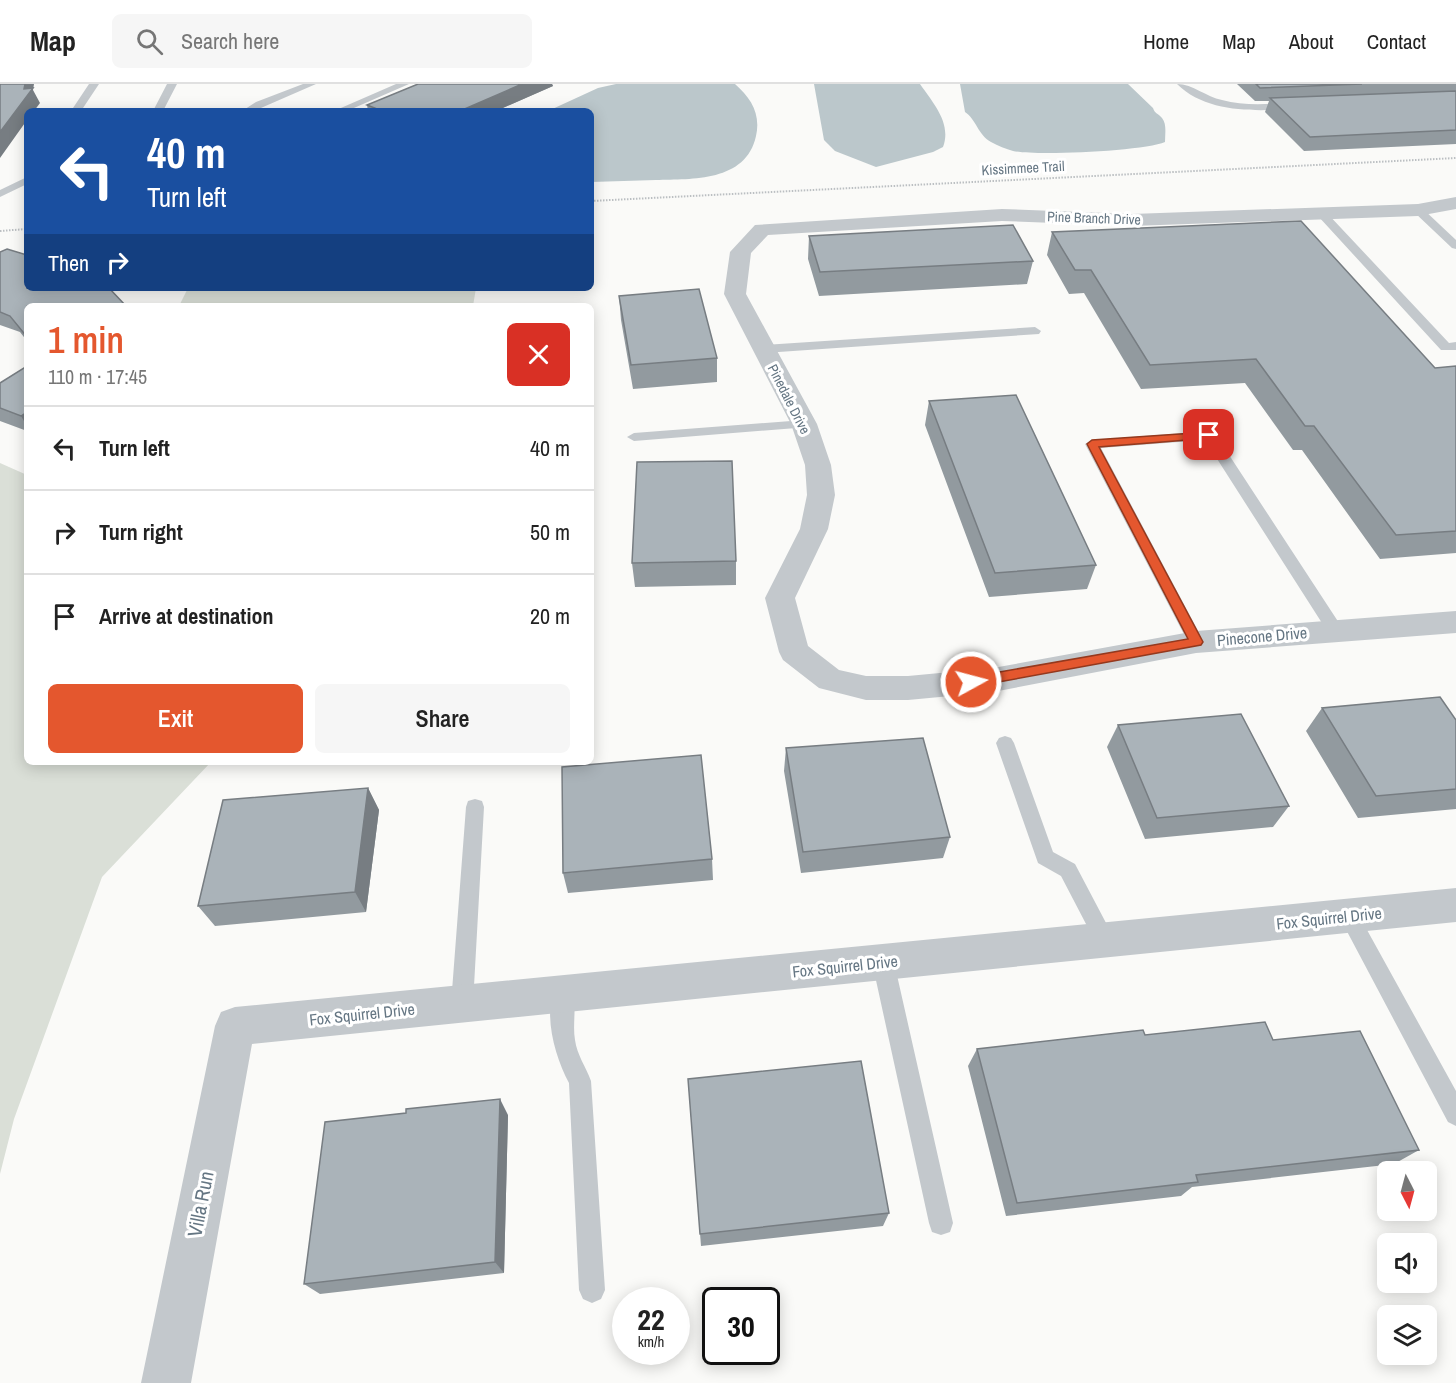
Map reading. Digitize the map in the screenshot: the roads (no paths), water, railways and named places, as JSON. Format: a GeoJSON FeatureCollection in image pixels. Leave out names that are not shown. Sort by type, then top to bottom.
{"type":"FeatureCollection","features":[{"type":"Feature","properties":{"kind":"street","name":"Pine Branch Drive"},"geometry":{"type":"LineString","coordinates":[[741,252],[762,229],[1002,215],[1132,220],[1322,214],[1418,210],[1456,203]]}},
{"type":"Feature","properties":{"kind":"street","name":"Pinedale Drive"},"geometry":{"type":"LineString","coordinates":[[741,252],[735,294],[804,424],[818,465],[821,495],[814,529],[786,582]]}},
{"type":"Feature","properties":{"kind":"street","name":"Pinecone Drive"},"geometry":{"type":"LineString","coordinates":[[786,582],[780,598],[794,652],[830,680],[866,688],[908,688],[993,680],[1196,642],[1456,622]]}},
{"type":"Feature","properties":{"kind":"street","name":"Fox Squirrel Drive"},"geometry":{"type":"LineString","coordinates":[[235,1026],[1456,905]]}},
{"type":"Feature","properties":{"kind":"street","name":"Villa Run"},"geometry":{"type":"LineString","coordinates":[[166,1383],[235,1026]]}},
{"type":"Feature","properties":{"kind":"lane"},"geometry":{"type":"LineString","coordinates":[[78,108],[94,84]]}},
{"type":"Feature","properties":{"kind":"lane"},"geometry":{"type":"LineString","coordinates":[[160,108],[172,84]]}},
{"type":"Feature","properties":{"kind":"lane"},"geometry":{"type":"LineString","coordinates":[[252,108],[311,84]]}},
{"type":"Feature","properties":{"kind":"lane"},"geometry":{"type":"LineString","coordinates":[[346,108],[404,84]]}},
{"type":"Feature","properties":{"kind":"lane"},"geometry":{"type":"LineString","coordinates":[[1182,84],[1202,98],[1217,103],[1247,107],[1300,106]]}},
{"type":"Feature","properties":{"kind":"lane"},"geometry":{"type":"LineString","coordinates":[[3,193],[24,182]]}},
{"type":"Feature","properties":{"kind":"lane"},"geometry":{"type":"LineString","coordinates":[[1418,210],[1456,246]]}},
{"type":"Feature","properties":{"kind":"lane"},"geometry":{"type":"LineString","coordinates":[[1322,214],[1446,347],[1456,346]]}},
{"type":"Feature","properties":{"kind":"lane"},"geometry":{"type":"LineString","coordinates":[[764,349],[1035,331]]}},
{"type":"Feature","properties":{"kind":"lane"},"geometry":{"type":"LineString","coordinates":[[634,437],[804,424]]}},
{"type":"Feature","properties":{"kind":"lane"},"geometry":{"type":"LineString","coordinates":[[1196,642],[1092,444],[1209,435],[1335,630]]}},
{"type":"Feature","properties":{"kind":"lane"},"geometry":{"type":"LineString","coordinates":[[1005,743],[1045,857],[1068,870],[1105,940]]}},
{"type":"Feature","properties":{"kind":"lane"},"geometry":{"type":"LineString","coordinates":[[462,1004],[475,807]]}},
{"type":"Feature","properties":{"kind":"lane"},"geometry":{"type":"LineString","coordinates":[[1349,916],[1456,1114]]}},
{"type":"Feature","properties":{"kind":"lane"},"geometry":{"type":"LineString","coordinates":[[883,962],[941,1223]]}},
{"type":"Feature","properties":{"kind":"lane"},"geometry":{"type":"LineString","coordinates":[[563,994],[562,1043],[569,1062],[580,1081],[592,1290]]}}]}
